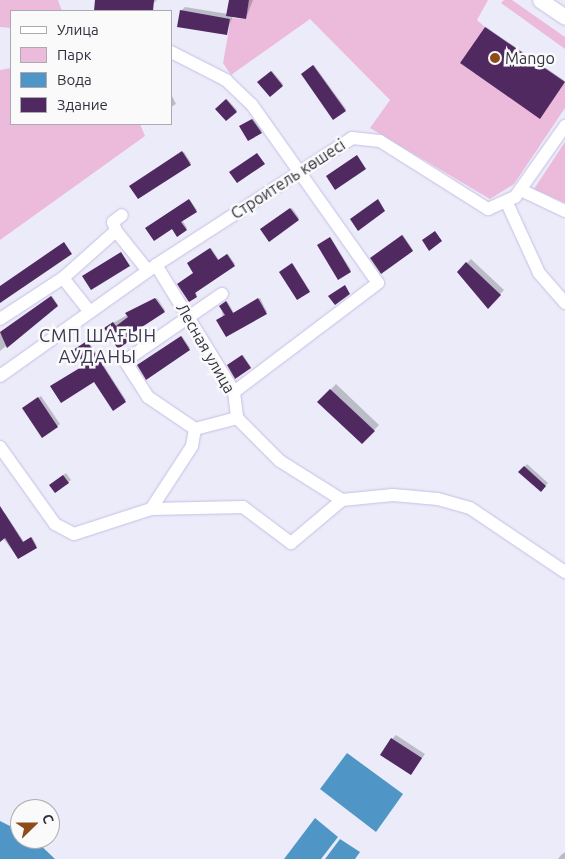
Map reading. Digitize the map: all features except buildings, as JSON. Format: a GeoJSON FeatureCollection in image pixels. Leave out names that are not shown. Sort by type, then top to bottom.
{"type":"FeatureCollection","features":[{"type":"Feature","properties":{"kind":"main road"},"geometry":{"type":"LineString","coordinates":[[540,0],[565,17]]}},
{"type":"Feature","properties":{"kind":"street"},"geometry":{"type":"LineString","coordinates":[[172,53],[226,80],[252,104],[378,283],[234,392]]}},
{"type":"Feature","properties":{"kind":"street"},"geometry":{"type":"LineString","coordinates":[[565,126],[521,190],[507,203],[538,273],[565,303]]}},
{"type":"Feature","properties":{"kind":"street","name":"Строитель көшесі"},"geometry":{"type":"LineString","coordinates":[[0,376],[152,268],[300,170],[352,138],[365,136],[380,141],[480,206],[495,208],[507,203]]}},
{"type":"Feature","properties":{"kind":"street"},"geometry":{"type":"LineString","coordinates":[[521,190],[565,211]]}},
{"type":"Feature","properties":{"kind":"street"},"geometry":{"type":"LineString","coordinates":[[0,319],[63,278],[116,231],[113,222],[122,215]]}},
{"type":"Feature","properties":{"kind":"street","name":"Лесная улица"},"geometry":{"type":"LineString","coordinates":[[116,231],[152,268],[188,316],[234,392],[238,418]]}},
{"type":"Feature","properties":{"kind":"street"},"geometry":{"type":"LineString","coordinates":[[63,278],[90,312]]}},
{"type":"Feature","properties":{"kind":"street"},"geometry":{"type":"LineString","coordinates":[[222,294],[126,361],[148,397],[195,429],[238,418],[280,461],[342,500]]}},
{"type":"Feature","properties":{"kind":"street"},"geometry":{"type":"LineString","coordinates":[[151,509],[192,446],[195,429]]}},
{"type":"Feature","properties":{"kind":"street"},"geometry":{"type":"LineString","coordinates":[[0,447],[64,532],[85,533],[151,509],[243,507],[291,543],[342,500],[393,495],[438,499],[470,508],[565,572]]}},
{"type":"Feature","properties":{"kind":"green space"},"geometry":{"type":"Polygon","coordinates":[[[0,0],[58,0],[62,10],[10,10],[10,28],[0,27],[0,0]]]}},
{"type":"Feature","properties":{"kind":"green space"},"geometry":{"type":"Polygon","coordinates":[[[249,0],[488,0],[477,20],[485,27],[460,63],[540,118],[565,82],[565,108],[514,184],[490,199],[370,128],[390,100],[310,19],[231,75],[223,63],[231,18],[246,19],[249,0]]]}},
{"type":"Feature","properties":{"kind":"green space"},"geometry":{"type":"Polygon","coordinates":[[[504,0],[512,0],[565,37],[565,49],[501,3],[504,0]]]}},
{"type":"Feature","properties":{"kind":"green space"},"geometry":{"type":"Polygon","coordinates":[[[10,68],[10,125],[140,125],[145,136],[0,240],[0,70],[10,68]]]}},
{"type":"Feature","properties":{"kind":"green space"},"geometry":{"type":"Polygon","coordinates":[[[565,142],[565,203],[534,189],[565,142]]]}},
{"type":"Feature","properties":{"kind":"water"},"geometry":{"type":"Polygon","coordinates":[[[347,753],[403,794],[376,832],[320,789],[347,753]]]}},
{"type":"Feature","properties":{"kind":"water"},"geometry":{"type":"Polygon","coordinates":[[[315,818],[338,837],[321,859],[284,859],[315,818]]]}},
{"type":"Feature","properties":{"kind":"water"},"geometry":{"type":"Polygon","coordinates":[[[0,821],[10,826],[10,849],[44,849],[55,859],[0,859],[0,821]]]}},
{"type":"Feature","properties":{"kind":"water"},"geometry":{"type":"Polygon","coordinates":[[[340,839],[360,852],[355,859],[325,859],[340,839]]]}},
{"type":"Feature","properties":{"kind":"place","name":"Mango"},"geometry":{"type":"Point","coordinates":[495,58]}},
{"type":"Feature","properties":{"kind":"district","name":"СМП ШАҒЫН АУДАНЫ"},"geometry":{"type":"Point","coordinates":[98,346]}}]}
